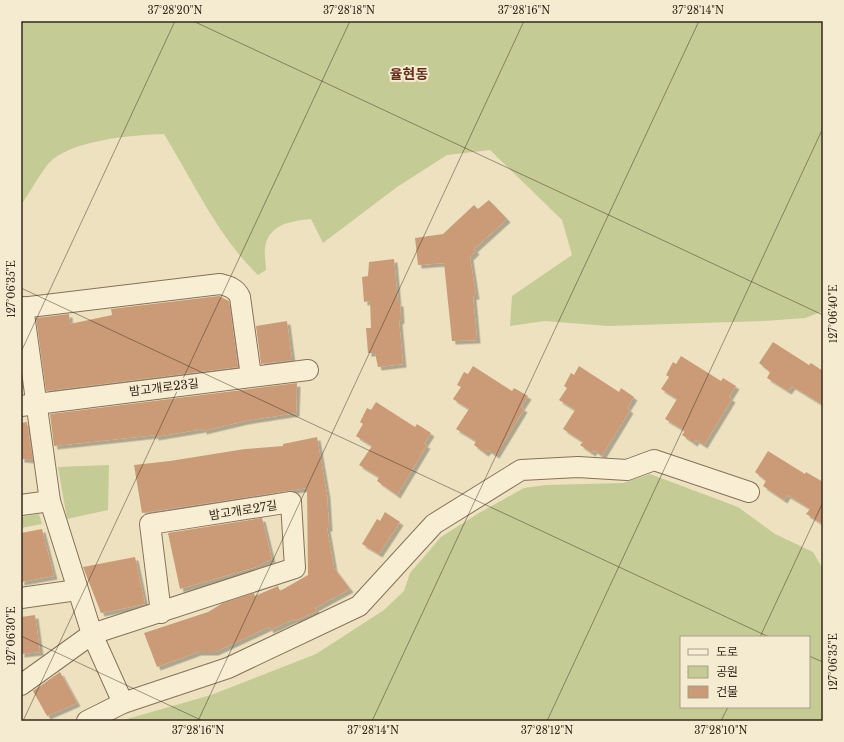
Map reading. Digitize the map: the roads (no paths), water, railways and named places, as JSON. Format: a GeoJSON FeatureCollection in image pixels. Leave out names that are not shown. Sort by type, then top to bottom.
{"type":"FeatureCollection","features":[{"type":"Feature","properties":{"kind":"street"},"geometry":{"type":"LineString","coordinates":[[123,703],[92,634],[50,501],[29,404],[22,307],[220,284],[231,287],[238,292],[240,297],[251,376]]}},
{"type":"Feature","properties":{"kind":"street","name":"밤고개로23길"},"geometry":{"type":"LineString","coordinates":[[29,404],[308,370]]}},
{"type":"Feature","properties":{"kind":"street"},"geometry":{"type":"LineString","coordinates":[[87,721],[123,703],[228,668],[360,606],[434,524],[521,470],[578,467],[627,470],[654,460],[749,492]]}},
{"type":"Feature","properties":{"kind":"street"},"geometry":{"type":"LineString","coordinates":[[21,505],[50,501]]}},
{"type":"Feature","properties":{"kind":"street","name":"밤고개로27길"},"geometry":{"type":"LineString","coordinates":[[21,685],[92,634],[161,613],[295,568],[291,502],[150,524],[161,613]]}},
{"type":"Feature","properties":{"kind":"street"},"geometry":{"type":"LineString","coordinates":[[21,598],[77,590]]}},
{"type":"Feature","properties":{"kind":"district","name":"율현동"},"geometry":{"type":"Point","coordinates":[409,74]}}]}
